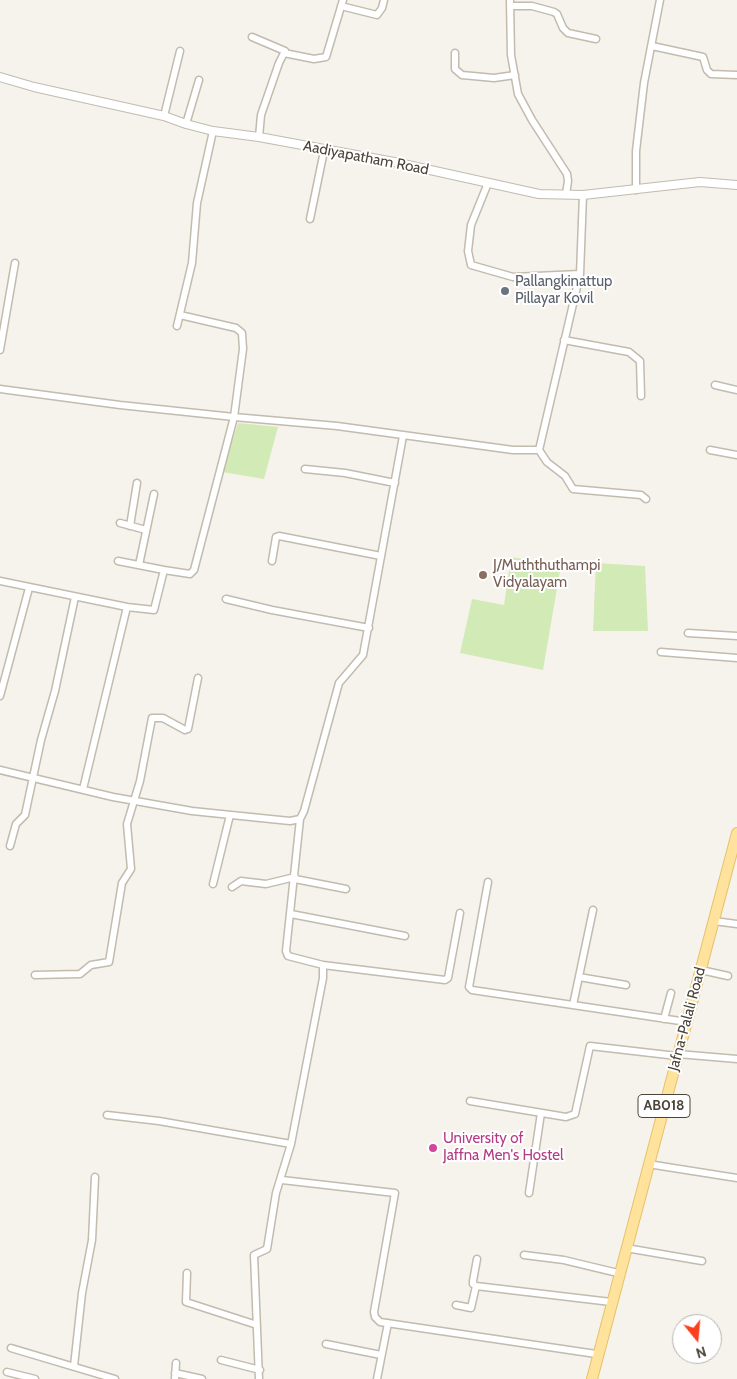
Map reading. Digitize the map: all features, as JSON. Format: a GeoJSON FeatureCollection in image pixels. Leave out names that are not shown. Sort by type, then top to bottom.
{"type":"FeatureCollection","features":[{"type":"Feature","properties":{"kind":"main road","name":"Jafna-Palali Road"},"geometry":{"type":"LineString","coordinates":[[592,1379],[596,1354],[737,832]]}},
{"type":"Feature","properties":{"kind":"street"},"geometry":{"type":"LineString","coordinates":[[284,53],[314,59],[326,58],[342,3],[377,15],[382,8],[384,0]]}},
{"type":"Feature","properties":{"kind":"street"},"geometry":{"type":"LineString","coordinates":[[503,0],[554,12],[568,34],[596,39]]}},
{"type":"Feature","properties":{"kind":"street"},"geometry":{"type":"LineString","coordinates":[[636,190],[636,151],[644,83],[660,0]]}},
{"type":"Feature","properties":{"kind":"street"},"geometry":{"type":"LineString","coordinates":[[511,2],[511,55],[518,94],[532,120],[567,174],[566,194]]}},
{"type":"Feature","properties":{"kind":"street"},"geometry":{"type":"LineString","coordinates":[[252,37],[284,49],[284,53]]}},
{"type":"Feature","properties":{"kind":"street"},"geometry":{"type":"LineString","coordinates":[[652,46],[704,57],[707,70],[711,74],[737,75]]}},
{"type":"Feature","properties":{"kind":"street"},"geometry":{"type":"LineString","coordinates":[[164,116],[180,51]]}},
{"type":"Feature","properties":{"kind":"street"},"geometry":{"type":"LineString","coordinates":[[259,137],[261,116],[279,62],[284,53]]}},
{"type":"Feature","properties":{"kind":"street"},"geometry":{"type":"LineString","coordinates":[[455,53],[454,69],[462,75],[494,78],[515,75]]}},
{"type":"Feature","properties":{"kind":"street","name":"Aadiyapatham Road"},"geometry":{"type":"LineString","coordinates":[[0,77],[34,87],[164,116],[213,131],[259,137],[324,151],[394,162],[539,194],[583,195],[700,182],[737,184]]}},
{"type":"Feature","properties":{"kind":"street"},"geometry":{"type":"LineString","coordinates":[[186,124],[199,80]]}},
{"type":"Feature","properties":{"kind":"street"},"geometry":{"type":"LineString","coordinates":[[177,326],[192,263],[197,203],[213,131]]}},
{"type":"Feature","properties":{"kind":"street"},"geometry":{"type":"LineString","coordinates":[[310,219],[324,151]]}},
{"type":"Feature","properties":{"kind":"street"},"geometry":{"type":"LineString","coordinates":[[488,183],[470,226],[468,251],[470,265],[513,276],[580,274]]}},
{"type":"Feature","properties":{"kind":"street"},"geometry":{"type":"LineString","coordinates":[[583,195],[580,274],[539,450],[547,462],[565,476],[573,489],[641,495],[646,499]]}},
{"type":"Feature","properties":{"kind":"street"},"geometry":{"type":"LineString","coordinates":[[0,350],[15,263]]}},
{"type":"Feature","properties":{"kind":"street"},"geometry":{"type":"LineString","coordinates":[[118,561],[190,574],[194,570],[234,418],[243,349],[242,333],[236,328],[180,315]]}},
{"type":"Feature","properties":{"kind":"street"},"geometry":{"type":"LineString","coordinates":[[564,340],[629,352],[640,361],[641,396]]}},
{"type":"Feature","properties":{"kind":"street"},"geometry":{"type":"LineString","coordinates":[[715,385],[737,390]]}},
{"type":"Feature","properties":{"kind":"street"},"geometry":{"type":"LineString","coordinates":[[0,389],[120,406],[337,426],[513,450],[539,450]]}},
{"type":"Feature","properties":{"kind":"street"},"geometry":{"type":"LineString","coordinates":[[403,436],[363,655],[339,683],[304,811],[300,819],[287,954],[324,965],[445,980],[448,978],[460,913]]}},
{"type":"Feature","properties":{"kind":"street"},"geometry":{"type":"LineString","coordinates":[[710,450],[737,455]]}},
{"type":"Feature","properties":{"kind":"street"},"geometry":{"type":"LineString","coordinates":[[305,469],[345,473],[395,483]]}},
{"type":"Feature","properties":{"kind":"street"},"geometry":{"type":"LineString","coordinates":[[130,526],[137,483]]}},
{"type":"Feature","properties":{"kind":"street"},"geometry":{"type":"LineString","coordinates":[[139,565],[154,494]]}},
{"type":"Feature","properties":{"kind":"street"},"geometry":{"type":"LineString","coordinates":[[120,524],[146,530]]}},
{"type":"Feature","properties":{"kind":"street"},"geometry":{"type":"LineString","coordinates":[[272,561],[276,537],[279,536],[381,556]]}},
{"type":"Feature","properties":{"kind":"street"},"geometry":{"type":"LineString","coordinates":[[0,580],[75,597],[154,610],[164,570]]}},
{"type":"Feature","properties":{"kind":"street"},"geometry":{"type":"LineString","coordinates":[[0,696],[29,588]]}},
{"type":"Feature","properties":{"kind":"street"},"geometry":{"type":"LineString","coordinates":[[10,846],[16,824],[25,814],[75,597]]}},
{"type":"Feature","properties":{"kind":"street"},"geometry":{"type":"LineString","coordinates":[[226,599],[272,610],[369,628]]}},
{"type":"Feature","properties":{"kind":"street"},"geometry":{"type":"LineString","coordinates":[[83,789],[127,607]]}},
{"type":"Feature","properties":{"kind":"street"},"geometry":{"type":"LineString","coordinates":[[688,633],[737,636]]}},
{"type":"Feature","properties":{"kind":"street"},"geometry":{"type":"LineString","coordinates":[[661,652],[737,658]]}},
{"type":"Feature","properties":{"kind":"street"},"geometry":{"type":"LineString","coordinates":[[36,975],[80,974],[91,965],[109,962],[122,883],[131,869],[127,831],[152,718],[163,718],[185,730],[188,729],[198,678]]}},
{"type":"Feature","properties":{"kind":"street"},"geometry":{"type":"LineString","coordinates":[[0,770],[134,800],[230,815],[290,821],[300,819]]}},
{"type":"Feature","properties":{"kind":"street"},"geometry":{"type":"LineString","coordinates":[[213,884],[230,815]]}},
{"type":"Feature","properties":{"kind":"street"},"geometry":{"type":"LineString","coordinates":[[232,887],[241,881],[266,884],[295,878],[346,889]]}},
{"type":"Feature","properties":{"kind":"street"},"geometry":{"type":"LineString","coordinates":[[488,882],[469,987],[472,990],[687,1022]]}},
{"type":"Feature","properties":{"kind":"street"},"geometry":{"type":"LineString","coordinates":[[573,1005],[593,910]]}},
{"type":"Feature","properties":{"kind":"street"},"geometry":{"type":"LineString","coordinates":[[291,914],[404,936]]}},
{"type":"Feature","properties":{"kind":"street"},"geometry":{"type":"LineString","coordinates":[[714,921],[737,924]]}},
{"type":"Feature","properties":{"kind":"street"},"geometry":{"type":"LineString","coordinates":[[259,1379],[254,1255],[267,1249],[276,1193],[282,1180],[291,1144],[324,965]]}},
{"type":"Feature","properties":{"kind":"street"},"geometry":{"type":"LineString","coordinates":[[701,970],[728,976]]}},
{"type":"Feature","properties":{"kind":"street"},"geometry":{"type":"LineString","coordinates":[[579,977],[626,985]]}},
{"type":"Feature","properties":{"kind":"street"},"geometry":{"type":"LineString","coordinates":[[664,1018],[671,994]]}},
{"type":"Feature","properties":{"kind":"street"},"geometry":{"type":"LineString","coordinates":[[470,1101],[566,1117],[575,1114],[590,1046],[737,1059]]}},
{"type":"Feature","properties":{"kind":"street"},"geometry":{"type":"LineString","coordinates":[[529,1193],[541,1113]]}},
{"type":"Feature","properties":{"kind":"street"},"geometry":{"type":"LineString","coordinates":[[107,1114],[291,1144]]}},
{"type":"Feature","properties":{"kind":"street"},"geometry":{"type":"LineString","coordinates":[[648,1164],[737,1178]]}},
{"type":"Feature","properties":{"kind":"street"},"geometry":{"type":"LineString","coordinates":[[74,1366],[82,1294],[92,1240],[95,1178]]}},
{"type":"Feature","properties":{"kind":"street"},"geometry":{"type":"LineString","coordinates":[[282,1180],[396,1193],[374,1312],[375,1317],[380,1322],[596,1354]]}},
{"type":"Feature","properties":{"kind":"street"},"geometry":{"type":"LineString","coordinates":[[626,1248],[702,1261]]}},
{"type":"Feature","properties":{"kind":"street"},"geometry":{"type":"LineString","coordinates":[[524,1255],[564,1260],[618,1273]]}},
{"type":"Feature","properties":{"kind":"street"},"geometry":{"type":"LineString","coordinates":[[456,1305],[471,1308],[476,1286],[473,1281],[477,1260]]}},
{"type":"Feature","properties":{"kind":"street"},"geometry":{"type":"LineString","coordinates":[[187,1273],[186,1302],[257,1325]]}},
{"type":"Feature","properties":{"kind":"street"},"geometry":{"type":"LineString","coordinates":[[476,1286],[611,1302]]}},
{"type":"Feature","properties":{"kind":"street"},"geometry":{"type":"LineString","coordinates":[[377,1379],[388,1324]]}},
{"type":"Feature","properties":{"kind":"street"},"geometry":{"type":"LineString","coordinates":[[326,1344],[382,1355]]}},
{"type":"Feature","properties":{"kind":"street"},"geometry":{"type":"LineString","coordinates":[[11,1348],[115,1379]]}},
{"type":"Feature","properties":{"kind":"street"},"geometry":{"type":"LineString","coordinates":[[221,1360],[260,1370]]}},
{"type":"Feature","properties":{"kind":"street"},"geometry":{"type":"LineString","coordinates":[[176,1363],[175,1376],[202,1379]]}},
{"type":"Feature","properties":{"kind":"street"},"geometry":{"type":"LineString","coordinates":[[7,1372],[35,1379]]}},
{"type":"Feature","properties":{"kind":"green space"},"geometry":{"type":"Polygon","coordinates":[[[238,423],[278,427],[264,479],[222,472],[238,423]]]}},
{"type":"Feature","properties":{"kind":"green space"},"geometry":{"type":"Polygon","coordinates":[[[511,557],[561,565],[543,670],[460,653],[472,599],[504,605],[511,557]]]}},
{"type":"Feature","properties":{"kind":"green space"},"geometry":{"type":"Polygon","coordinates":[[[596,563],[645,566],[648,631],[593,631],[596,563]]]}},
{"type":"Feature","properties":{"kind":"place","name":"Pallangkinattup Pillayar Kovil"},"geometry":{"type":"Point","coordinates":[505,291]}},
{"type":"Feature","properties":{"kind":"place","name":"J/Muththuthampi Vidyalayam"},"geometry":{"type":"Point","coordinates":[483,575]}},
{"type":"Feature","properties":{"kind":"place","name":"University of Jaffna Men's Hostel"},"geometry":{"type":"Point","coordinates":[433,1148]}}]}
